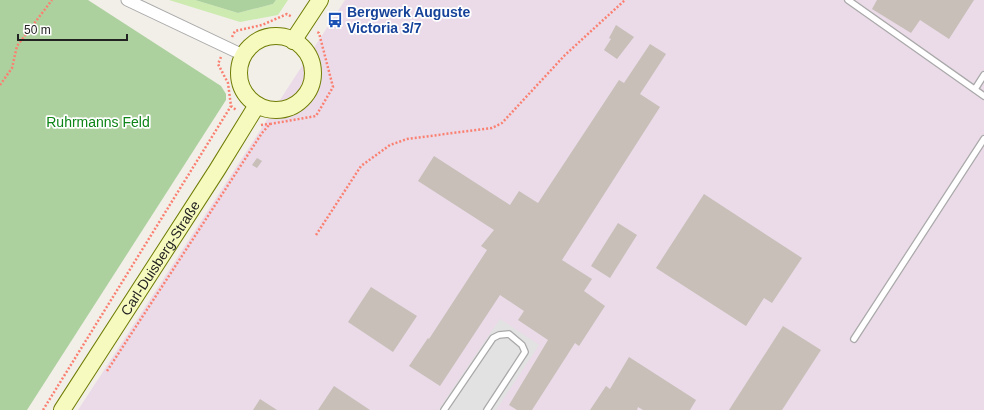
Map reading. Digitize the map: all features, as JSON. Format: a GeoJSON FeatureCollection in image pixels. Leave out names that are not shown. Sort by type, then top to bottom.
{"type":"FeatureCollection","features":[{"type":"Feature","properties":{"kind":"main road"},"geometry":{"type":"LineString","coordinates":[[293,41],[320,0]]}},
{"type":"Feature","properties":{"kind":"main road"},"geometry":{"type":"LineString","coordinates":[[275,36],[293,41],[304,49],[310,60],[313,73],[308,92],[301,101],[285,109],[253,112],[240,83],[239,69],[243,55],[251,45],[262,38],[275,36]]}},
{"type":"Feature","properties":{"kind":"main road","name":"Carl-Duisberg-Straße"},"geometry":{"type":"LineString","coordinates":[[62,410],[253,112]]}},
{"type":"Feature","properties":{"kind":"street"},"geometry":{"type":"LineString","coordinates":[[127,0],[243,55]]}},
{"type":"Feature","properties":{"kind":"lane"},"geometry":{"type":"LineString","coordinates":[[848,0],[984,96]]}},
{"type":"Feature","properties":{"kind":"lane"},"geometry":{"type":"LineString","coordinates":[[975,89],[984,75]]}},
{"type":"Feature","properties":{"kind":"lane"},"geometry":{"type":"LineString","coordinates":[[854,339],[984,140]]}},
{"type":"Feature","properties":{"kind":"lane"},"geometry":{"type":"LineString","coordinates":[[444,410],[493,338],[499,335],[509,334],[522,345],[524,352],[487,410]]}},
{"type":"Feature","properties":{"kind":"path"},"geometry":{"type":"LineString","coordinates":[[0,85],[12,68],[17,46],[52,0]]}},
{"type":"Feature","properties":{"kind":"path"},"geometry":{"type":"LineString","coordinates":[[316,236],[361,166],[374,156],[390,145],[407,138],[492,128],[502,123],[565,55],[625,0]]}},
{"type":"Feature","properties":{"kind":"path"},"geometry":{"type":"LineString","coordinates":[[43,410],[231,106],[228,82],[218,64],[235,31],[262,25],[287,14],[319,33],[333,87],[316,116],[263,126],[253,112],[231,106]]}},
{"type":"Feature","properties":{"kind":"path"},"geometry":{"type":"LineString","coordinates":[[102,378],[258,139],[270,124]]}},
{"type":"Feature","properties":{"kind":"shaded area"},"geometry":{"type":"Polygon","coordinates":[[[345,0],[984,0],[984,410],[78,410],[345,0]]]}},
{"type":"Feature","properties":{"kind":"shaded area"},"geometry":{"type":"Polygon","coordinates":[[[500,319],[539,345],[496,410],[439,409],[500,319]]]}},
{"type":"Feature","properties":{"kind":"green space","name":"Ruhrmanns Feld"},"geometry":{"type":"Polygon","coordinates":[[[0,0],[88,0],[221,86],[226,94],[226,100],[27,410],[0,410],[0,0]]]}},
{"type":"Feature","properties":{"kind":"green space"},"geometry":{"type":"Polygon","coordinates":[[[169,0],[195,0],[238,13],[273,4],[276,0],[288,0],[278,15],[240,22],[169,0]]]}},
{"type":"Feature","properties":{"kind":"green space"},"geometry":{"type":"Polygon","coordinates":[[[195,0],[276,0],[273,4],[238,13],[195,0]]]}},
{"type":"Feature","properties":{"kind":"building"},"geometry":{"type":"Polygon","coordinates":[[[877,0],[974,0],[949,39],[920,20],[911,33],[872,9],[877,0]]]}},
{"type":"Feature","properties":{"kind":"building"},"geometry":{"type":"Polygon","coordinates":[[[616,25],[634,37],[617,59],[604,50],[611,39],[609,38],[616,25]]]}},
{"type":"Feature","properties":{"kind":"building"},"geometry":{"type":"Polygon","coordinates":[[[650,44],[666,54],[640,94],[660,107],[562,260],[592,279],[584,291],[605,306],[579,346],[575,343],[532,410],[517,410],[509,405],[548,340],[518,320],[524,311],[500,295],[440,386],[409,366],[428,338],[429,339],[487,250],[481,246],[494,230],[418,181],[434,156],[510,205],[519,191],[538,203],[619,80],[624,83],[650,44]]]}},
{"type":"Feature","properties":{"kind":"building"},"geometry":{"type":"Polygon","coordinates":[[[257,158],[262,161],[257,168],[252,165],[257,158]]]}},
{"type":"Feature","properties":{"kind":"building"},"geometry":{"type":"Polygon","coordinates":[[[704,194],[802,258],[772,303],[764,298],[746,326],[656,268],[704,194]]]}},
{"type":"Feature","properties":{"kind":"building"},"geometry":{"type":"Polygon","coordinates":[[[618,223],[637,235],[610,278],[591,266],[618,223]]]}},
{"type":"Feature","properties":{"kind":"building"},"geometry":{"type":"Polygon","coordinates":[[[371,287],[417,316],[393,352],[348,322],[371,287]]]}},
{"type":"Feature","properties":{"kind":"building"},"geometry":{"type":"Polygon","coordinates":[[[783,326],[821,350],[782,410],[729,410],[783,326]]]}},
{"type":"Feature","properties":{"kind":"building"},"geometry":{"type":"Polygon","coordinates":[[[629,357],[696,400],[690,410],[643,410],[638,407],[637,410],[590,410],[606,386],[610,389],[629,357]]]}},
{"type":"Feature","properties":{"kind":"building"},"geometry":{"type":"Polygon","coordinates":[[[334,386],[370,410],[318,410],[334,386]]]}},
{"type":"Feature","properties":{"kind":"building"},"geometry":{"type":"Polygon","coordinates":[[[260,399],[277,410],[253,410],[260,399]]]}},
{"type":"Feature","properties":{"kind":"place","name":"Bergwerk Auguste Victoria 3/7"},"geometry":{"type":"Point","coordinates":[335,20]}}]}
